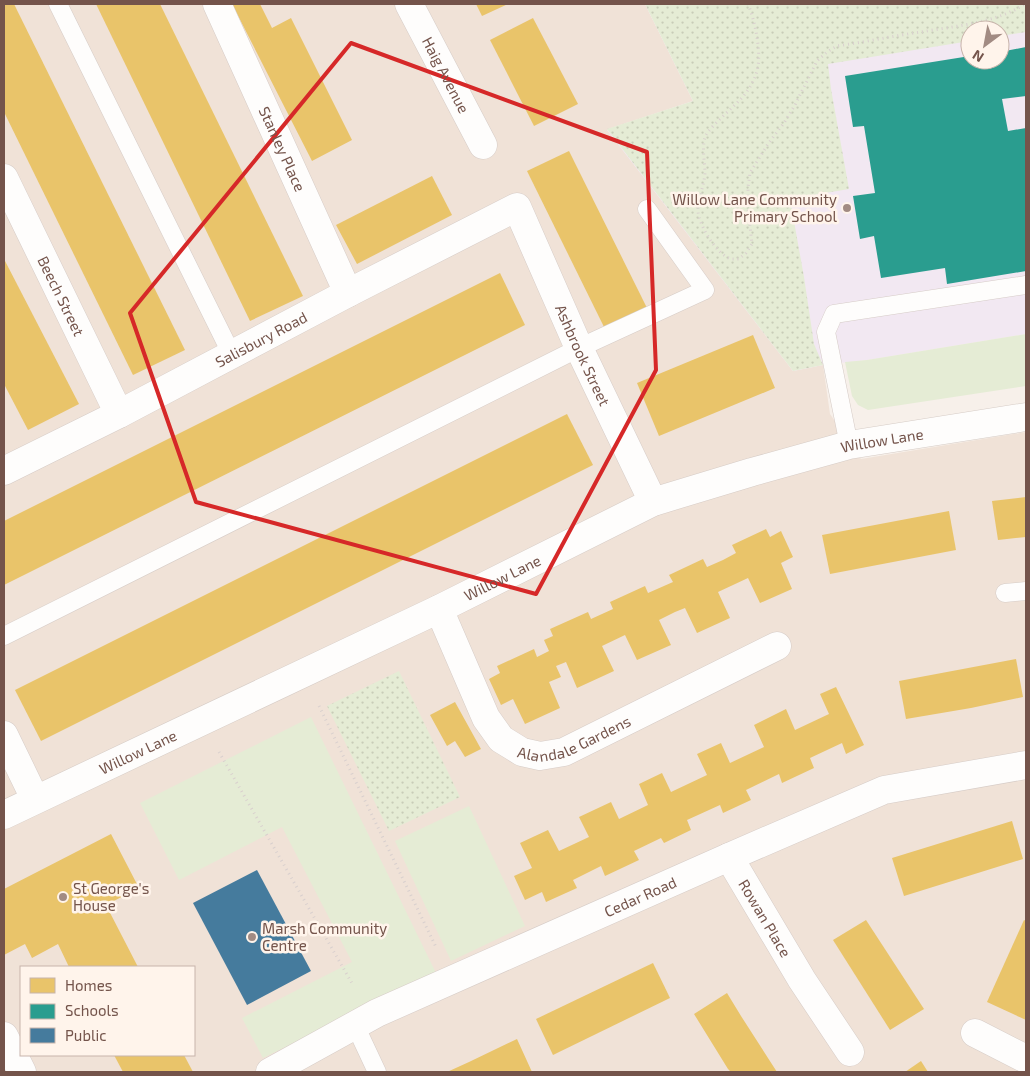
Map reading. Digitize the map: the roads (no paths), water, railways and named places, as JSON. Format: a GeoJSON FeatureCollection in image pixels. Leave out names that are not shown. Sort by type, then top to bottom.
{"type":"FeatureCollection","features":[{"type":"Feature","properties":{"kind":"street","name":"Stanley Place"},"geometry":{"type":"LineString","coordinates":[[218,4],[348,293]]}},
{"type":"Feature","properties":{"kind":"street","name":"Haig Avenue"},"geometry":{"type":"LineString","coordinates":[[409,4],[483,145]]}},
{"type":"Feature","properties":{"kind":"street","name":"Beech Street"},"geometry":{"type":"LineString","coordinates":[[4,178],[119,414]]}},
{"type":"Feature","properties":{"kind":"street","name":"Salisbury Road"},"geometry":{"type":"LineString","coordinates":[[4,470],[119,414],[348,293],[517,207]]}},
{"type":"Feature","properties":{"kind":"street","name":"Ashbrook Street"},"geometry":{"type":"LineString","coordinates":[[517,207],[579,348],[653,502]]}},
{"type":"Feature","properties":{"kind":"street","name":"Willow Lane"},"geometry":{"type":"LineString","coordinates":[[4,815],[439,609],[653,502],[849,445],[1026,417]]}},
{"type":"Feature","properties":{"kind":"street","name":"Alandale Gardens"},"geometry":{"type":"LineString","coordinates":[[439,609],[486,718],[501,739],[522,752],[540,756],[564,752],[777,646]]}},
{"type":"Feature","properties":{"kind":"street"},"geometry":{"type":"LineString","coordinates":[[4,736],[35,799]]}},
{"type":"Feature","properties":{"kind":"street","name":"Cedar Road"},"geometry":{"type":"LineString","coordinates":[[270,1072],[363,1021],[452,979],[884,790],[1026,765]]}},
{"type":"Feature","properties":{"kind":"street","name":"Rowan Place"},"geometry":{"type":"LineString","coordinates":[[729,857],[802,980],[850,1052]]}},
{"type":"Feature","properties":{"kind":"street"},"geometry":{"type":"LineString","coordinates":[[975,1033],[1020,1062]]}},
{"type":"Feature","properties":{"kind":"street"},"geometry":{"type":"LineString","coordinates":[[4,1036],[22,1072]]}},
{"type":"Feature","properties":{"kind":"lane"},"geometry":{"type":"LineString","coordinates":[[58,4],[232,355]]}},
{"type":"Feature","properties":{"kind":"lane"},"geometry":{"type":"LineString","coordinates":[[4,636],[579,348],[705,290],[647,209]]}},
{"type":"Feature","properties":{"kind":"lane"},"geometry":{"type":"LineString","coordinates":[[849,445],[826,332],[834,314],[1026,284]]}},
{"type":"Feature","properties":{"kind":"lane"},"geometry":{"type":"LineString","coordinates":[[1005,593],[1026,591]]}},
{"type":"Feature","properties":{"kind":"lane"},"geometry":{"type":"LineString","coordinates":[[363,1021],[377,1072]]}},
{"type":"Feature","properties":{"kind":"place","name":"Willow Lane Community Primary School"},"geometry":{"type":"Point","coordinates":[847,208]}},
{"type":"Feature","properties":{"kind":"place","name":"St George's House"},"geometry":{"type":"Point","coordinates":[63,897]}},
{"type":"Feature","properties":{"kind":"place","name":"Marsh Community Centre"},"geometry":{"type":"Point","coordinates":[252,937]}}]}
